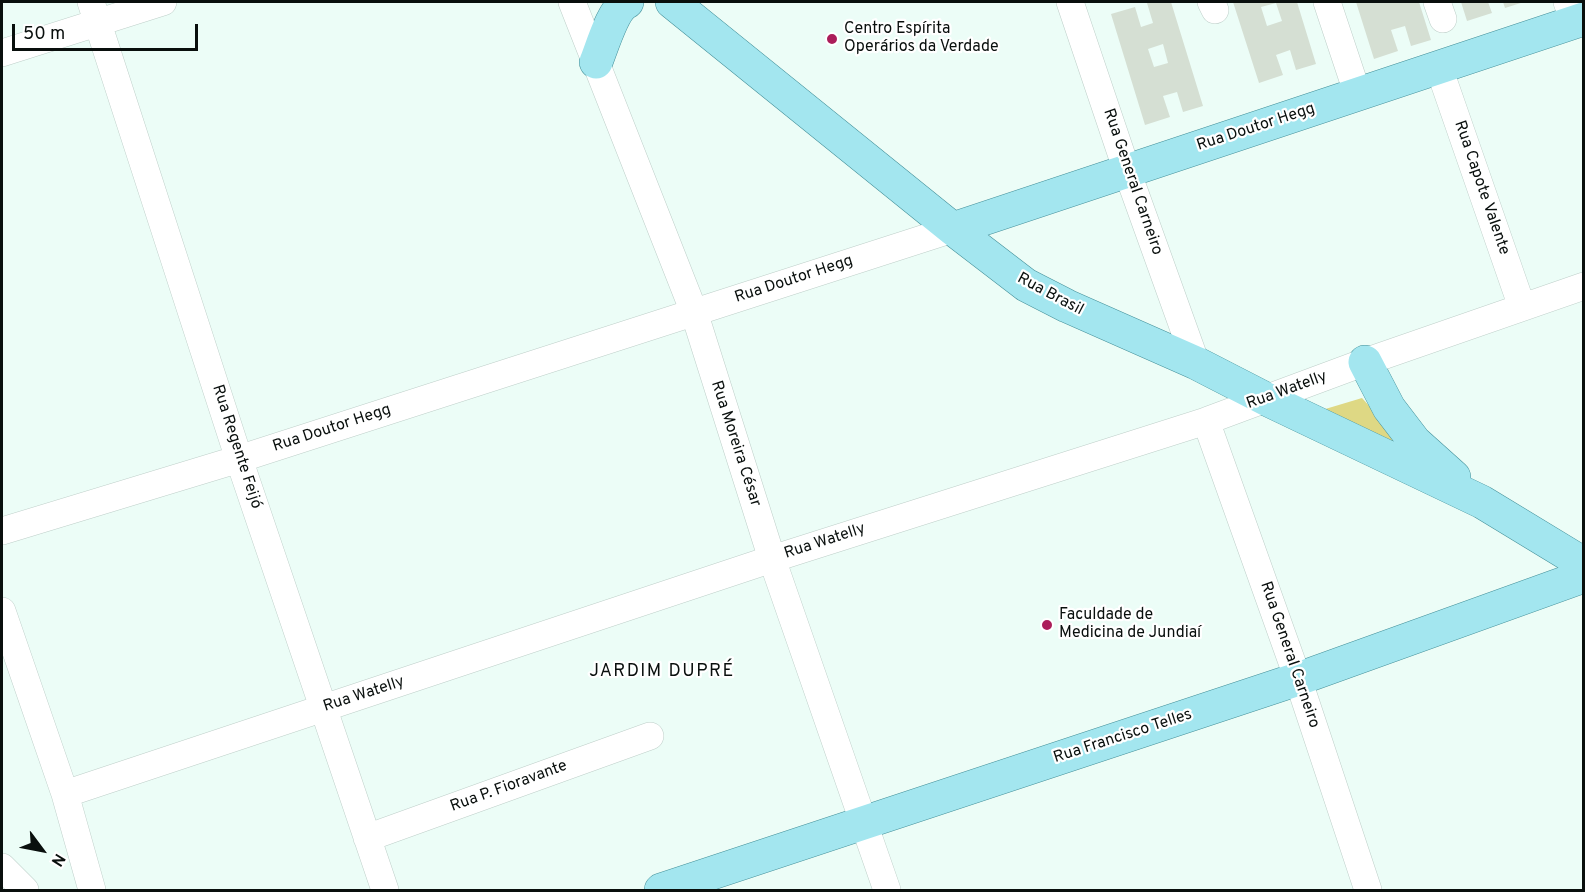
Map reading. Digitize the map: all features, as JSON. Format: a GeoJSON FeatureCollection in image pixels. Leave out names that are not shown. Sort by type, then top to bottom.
{"type":"FeatureCollection","features":[{"type":"Feature","properties":{"kind":"main road"},"geometry":{"type":"LineString","coordinates":[[596,62],[614,18],[623,3],[627,2]]}},
{"type":"Feature","properties":{"kind":"main road","name":"Rua Brasil"},"geometry":{"type":"LineString","coordinates":[[672,3],[1026,285],[1067,306],[1196,363],[1482,502]]}},
{"type":"Feature","properties":{"kind":"main road","name":"Rua Doutor Hegg"},"geometry":{"type":"LineString","coordinates":[[953,229],[1439,68],[1575,14]]}},
{"type":"Feature","properties":{"kind":"main road"},"geometry":{"type":"LineString","coordinates":[[1365,362],[1389,408],[1415,442],[1482,502],[1584,564]]}},
{"type":"Feature","properties":{"kind":"main road","name":"Rua Francisco Telles"},"geometry":{"type":"LineString","coordinates":[[661,891],[1298,679],[1584,576]]}},
{"type":"Feature","properties":{"kind":"street"},"geometry":{"type":"LineString","coordinates":[[2,53],[94,12],[164,2]]}},
{"type":"Feature","properties":{"kind":"street","name":"Rua Moreira César"},"geometry":{"type":"LineString","coordinates":[[572,2],[694,312],[772,559],[887,891]]}},
{"type":"Feature","properties":{"kind":"street","name":"Rua General Carneiro"},"geometry":{"type":"LineString","coordinates":[[1070,2],[1127,171],[1196,363]]}},
{"type":"Feature","properties":{"kind":"street"},"geometry":{"type":"LineString","coordinates":[[1327,2],[1358,95]]}},
{"type":"Feature","properties":{"kind":"street","name":"Rua Regente Feijó"},"geometry":{"type":"LineString","coordinates":[[94,12],[239,459],[385,891]]}},
{"type":"Feature","properties":{"kind":"street","name":"Rua Capote Valente"},"geometry":{"type":"LineString","coordinates":[[1439,68],[1522,307]]}},
{"type":"Feature","properties":{"kind":"street","name":"Rua Doutor Hegg"},"geometry":{"type":"LineString","coordinates":[[2,531],[239,459],[953,229]]}},
{"type":"Feature","properties":{"kind":"street","name":"Rua Watelly"},"geometry":{"type":"LineString","coordinates":[[65,794],[772,559],[1206,421],[1365,362],[1584,286]]}},
{"type":"Feature","properties":{"kind":"street","name":"Rua General Carneiro"},"geometry":{"type":"LineString","coordinates":[[1206,421],[1298,679],[1368,891]]}},
{"type":"Feature","properties":{"kind":"street"},"geometry":{"type":"LineString","coordinates":[[2,611],[65,794],[92,891]]}},
{"type":"Feature","properties":{"kind":"street","name":"Rua P. Fioravante"},"geometry":{"type":"LineString","coordinates":[[367,838],[650,736]]}},
{"type":"Feature","properties":{"kind":"street"},"geometry":{"type":"LineString","coordinates":[[2,867],[25,891]]}},
{"type":"Feature","properties":{"kind":"shaded area"},"geometry":{"type":"Polygon","coordinates":[[[1362,398],[1418,460],[1312,413],[1362,398]]]}},
{"type":"Feature","properties":{"kind":"building"},"geometry":{"type":"Polygon","coordinates":[[[1171,2],[1203,106],[1183,112],[1177,92],[1163,96],[1170,117],[1145,125],[1111,14],[1135,7],[1141,27],[1153,23],[1147,3],[1171,2]],[[1163,44],[1148,49],[1154,67],[1168,63],[1163,44]]]}},
{"type":"Feature","properties":{"kind":"building"},"geometry":{"type":"Polygon","coordinates":[[[1233,2],[1297,2],[1316,64],[1296,70],[1290,50],[1276,55],[1283,75],[1259,83],[1233,2]],[[1276,3],[1261,7],[1267,26],[1282,21],[1276,3]]]}},
{"type":"Feature","properties":{"kind":"building"},"geometry":{"type":"Polygon","coordinates":[[[1356,2],[1419,2],[1431,40],[1411,46],[1405,26],[1391,30],[1398,51],[1374,59],[1356,2]]]}},
{"type":"Feature","properties":{"kind":"building"},"geometry":{"type":"Polygon","coordinates":[[[1461,2],[1488,2],[1492,13],[1467,21],[1461,2]]]}},
{"type":"Feature","properties":{"kind":"building"},"geometry":{"type":"Polygon","coordinates":[[[1503,2],[1524,2],[1505,8],[1503,2]]]}},
{"type":"Feature","properties":{"kind":"place","name":"Centro Espírita Operários da Verdade"},"geometry":{"type":"Point","coordinates":[832,39]}},
{"type":"Feature","properties":{"kind":"place","name":"Faculdade de Medicina de Jundiaí"},"geometry":{"type":"Point","coordinates":[1047,625]}},
{"type":"Feature","properties":{"kind":"district","name":"JARDIM DUPRÉ"},"geometry":{"type":"Point","coordinates":[662,672]}}]}
